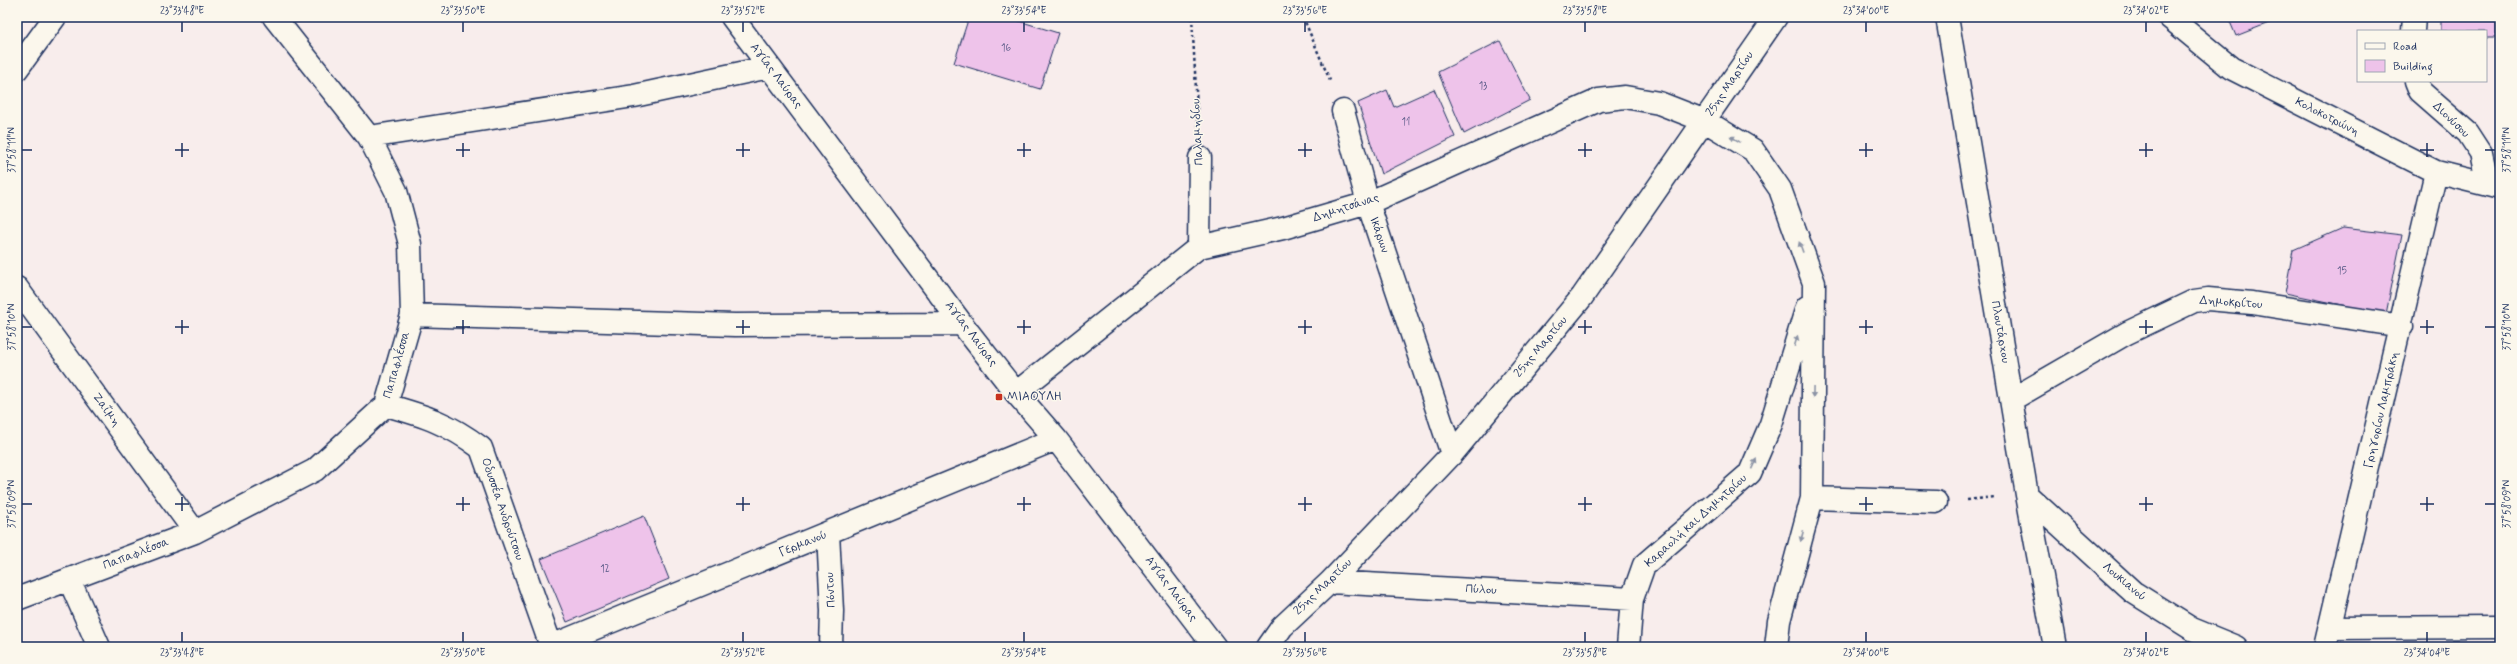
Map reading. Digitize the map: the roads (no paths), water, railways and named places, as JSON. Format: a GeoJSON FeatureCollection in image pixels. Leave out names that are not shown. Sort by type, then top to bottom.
{"type":"FeatureCollection","features":[{"type":"Feature","properties":{"kind":"street"},"geometry":{"type":"LineString","coordinates":[[17,69],[56,17]]}},
{"type":"Feature","properties":{"kind":"street","name":"Παπαφλέσσα"},"geometry":{"type":"LineString","coordinates":[[17,599],[194,532],[315,470],[386,405],[412,315],[410,244],[396,192],[369,137],[274,17]]}},
{"type":"Feature","properties":{"kind":"street","name":"Αγίας Λαύρας"},"geometry":{"type":"LineString","coordinates":[[732,17],[962,324],[1016,393],[1056,439],[1215,647]]}},
{"type":"Feature","properties":{"kind":"street","name":"25ης Μαρτίου"},"geometry":{"type":"LineString","coordinates":[[1268,647],[1282,627],[1330,582],[1452,454],[1582,297],[1776,17]]}},
{"type":"Feature","properties":{"kind":"street","name":"Πλουτάρχου"},"geometry":{"type":"LineString","coordinates":[[1946,17],[2027,494],[2055,647]]}},
{"type":"Feature","properties":{"kind":"street","name":"Κολοκοτρώνη"},"geometry":{"type":"LineString","coordinates":[[2169,17],[2231,68],[2436,172],[2494,187]]}},
{"type":"Feature","properties":{"kind":"street"},"geometry":{"type":"LineString","coordinates":[[2413,30],[2414,17]]}},
{"type":"Feature","properties":{"kind":"street"},"geometry":{"type":"LineString","coordinates":[[369,137],[634,96],[769,67]]}},
{"type":"Feature","properties":{"kind":"street","name":"Διονύσου"},"geometry":{"type":"LineString","coordinates":[[2416,82],[2420,91],[2468,133],[2481,152],[2494,187]]}},
{"type":"Feature","properties":{"kind":"street","name":"Δημητσάνας"},"geometry":{"type":"LineString","coordinates":[[1016,393],[1199,247],[1282,228],[1368,203],[1599,100],[1625,97],[1659,103],[1705,121]]}},
{"type":"Feature","properties":{"kind":"street","name":"Ικάρων"},"geometry":{"type":"LineString","coordinates":[[1343,111],[1368,203],[1452,454]]}},
{"type":"Feature","properties":{"kind":"street"},"geometry":{"type":"LineString","coordinates":[[1705,121],[1753,150],[1780,189],[1814,283],[1812,498],[1779,621],[1776,647]]}},
{"type":"Feature","properties":{"kind":"street","name":"Παλαμηδίου"},"geometry":{"type":"LineString","coordinates":[[1199,247],[1200,158]]}},
{"type":"Feature","properties":{"kind":"street","name":"Γρηγορίου Λαμπράκη"},"geometry":{"type":"LineString","coordinates":[[2328,637],[2402,326],[2436,172]]}},
{"type":"Feature","properties":{"kind":"street","name":"Καραολή και Δημητρίου"},"geometry":{"type":"LineString","coordinates":[[1628,647],[1632,599],[1644,565],[1750,474],[1771,424],[1814,283]]}},
{"type":"Feature","properties":{"kind":"street","name":"Ζαΐμη"},"geometry":{"type":"LineString","coordinates":[[17,288],[194,532]]}},
{"type":"Feature","properties":{"kind":"street","name":"Δημοκρίτου"},"geometry":{"type":"LineString","coordinates":[[2011,400],[2127,333],[2194,301],[2208,299],[2252,303],[2402,326]]}},
{"type":"Feature","properties":{"kind":"street"},"geometry":{"type":"LineString","coordinates":[[412,315],[736,325],[962,324]]}},
{"type":"Feature","properties":{"kind":"street","name":"Οδυσσέα Ανδρούτσου"},"geometry":{"type":"LineString","coordinates":[[386,405],[432,419],[457,430],[481,448],[550,647]]}},
{"type":"Feature","properties":{"kind":"street","name":"Γερμανού"},"geometry":{"type":"LineString","coordinates":[[550,647],[1056,439]]}},
{"type":"Feature","properties":{"kind":"street","name":"Λουκιανού"},"geometry":{"type":"LineString","coordinates":[[2027,494],[2133,592],[2192,629],[2236,647]]}},
{"type":"Feature","properties":{"kind":"street"},"geometry":{"type":"LineString","coordinates":[[1812,498],[1936,502]]}},
{"type":"Feature","properties":{"kind":"street","name":"Πόντου"},"geometry":{"type":"LineString","coordinates":[[828,534],[832,611],[831,647]]}},
{"type":"Feature","properties":{"kind":"street"},"geometry":{"type":"LineString","coordinates":[[69,579],[100,647]]}},
{"type":"Feature","properties":{"kind":"street","name":"Πύλου"},"geometry":{"type":"LineString","coordinates":[[1330,582],[1632,599]]}},
{"type":"Feature","properties":{"kind":"street"},"geometry":{"type":"LineString","coordinates":[[2328,637],[2500,627]]}},
{"type":"Feature","properties":{"kind":"place","name":"ΜΙΑΟΥΛΗ"},"geometry":{"type":"Point","coordinates":[999,397]}}]}
